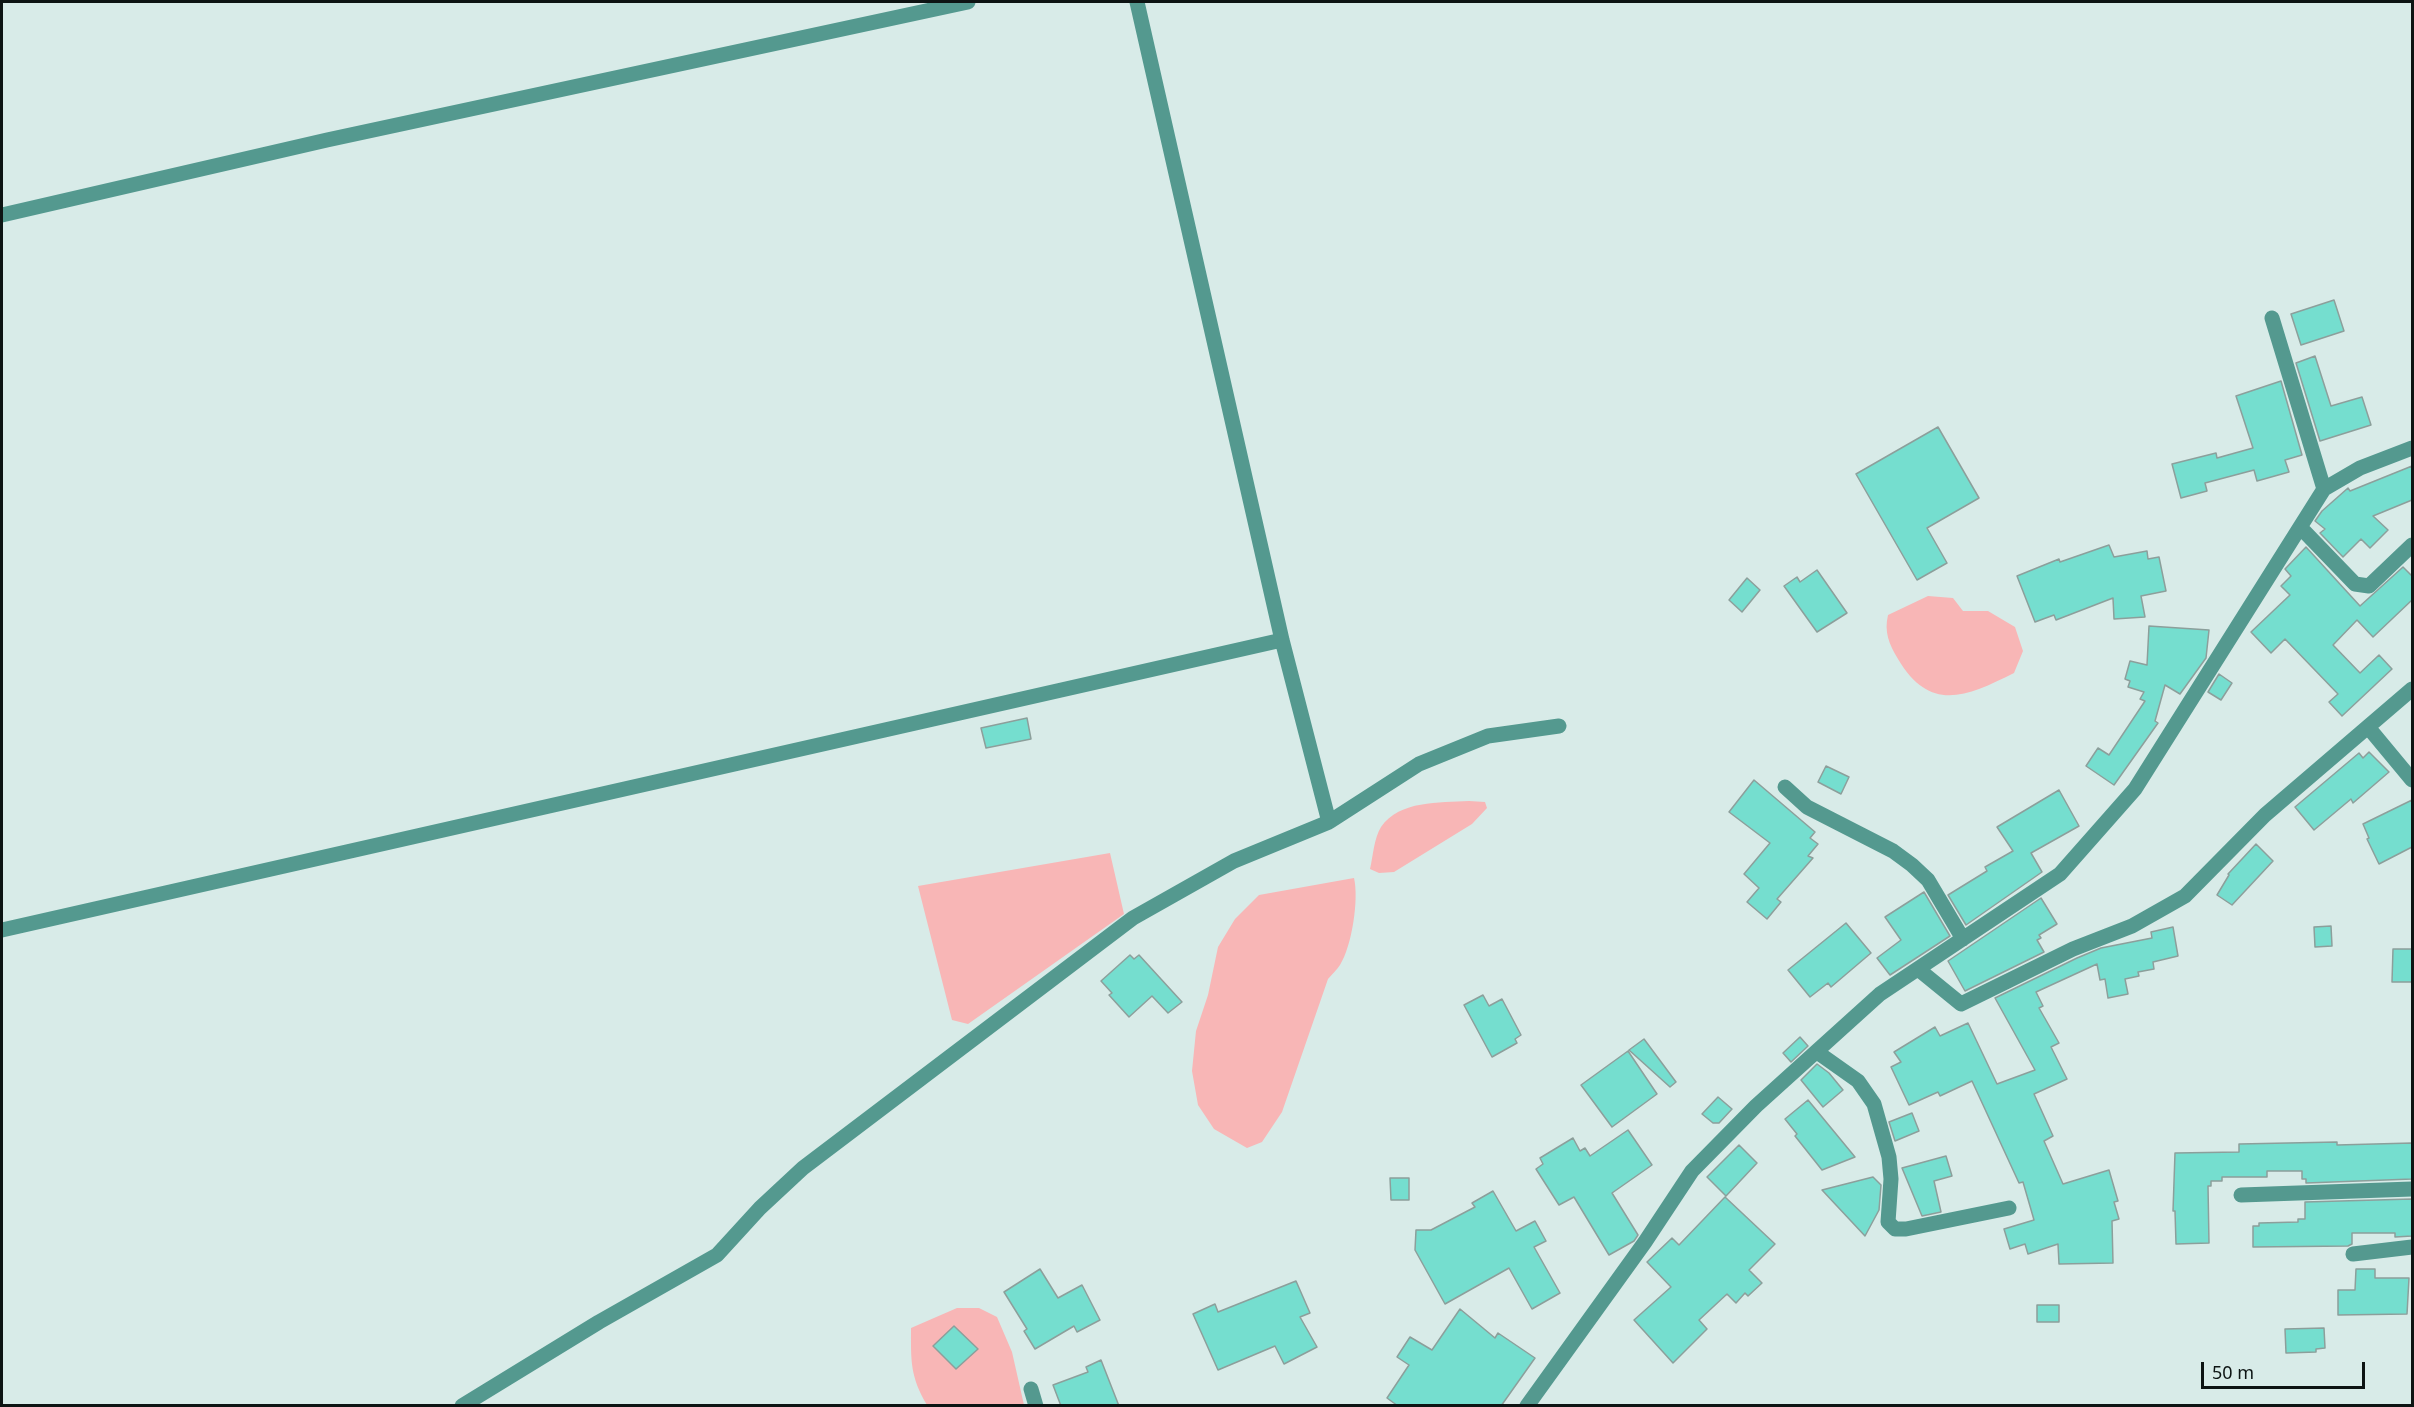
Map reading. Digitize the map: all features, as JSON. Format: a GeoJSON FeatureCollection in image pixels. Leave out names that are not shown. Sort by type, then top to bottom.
{"type":"FeatureCollection","features":[{"type":"Feature","properties":{"kind":"street"},"geometry":{"type":"LineString","coordinates":[[2,215],[327,140],[968,2]]}},
{"type":"Feature","properties":{"kind":"street"},"geometry":{"type":"LineString","coordinates":[[1137,2],[1282,640],[1329,822]]}},
{"type":"Feature","properties":{"kind":"street"},"geometry":{"type":"LineString","coordinates":[[2272,318],[2324,489]]}},
{"type":"Feature","properties":{"kind":"street"},"geometry":{"type":"LineString","coordinates":[[1527,1406],[1645,1242],[1692,1171],[1756,1106],[1880,994],[2060,874],[2135,789],[2324,489],[2360,468],[2412,448]]}},
{"type":"Feature","properties":{"kind":"street"},"geometry":{"type":"LineString","coordinates":[[2301,528],[2355,584],[2362,586],[2369,586],[2412,545]]}},
{"type":"Feature","properties":{"kind":"street"},"geometry":{"type":"LineString","coordinates":[[2,930],[1282,640]]}},
{"type":"Feature","properties":{"kind":"street"},"geometry":{"type":"LineString","coordinates":[[1918,969],[1960,1004],[2073,949],[2132,926],[2185,896],[2265,815],[2412,689]]}},
{"type":"Feature","properties":{"kind":"street"},"geometry":{"type":"LineString","coordinates":[[462,1406],[717,1255],[760,1208],[803,1168],[1133,918],[1234,861],[1329,822],[1419,764],[1488,736],[1560,726]]}},
{"type":"Feature","properties":{"kind":"street"},"geometry":{"type":"LineString","coordinates":[[2368,727],[2412,780]]}},
{"type":"Feature","properties":{"kind":"street"},"geometry":{"type":"LineString","coordinates":[[1785,788],[1807,807],[1893,850],[1912,865],[1928,880],[1963,939]]}},
{"type":"Feature","properties":{"kind":"street"},"geometry":{"type":"LineString","coordinates":[[1817,1052],[1858,1082],[1874,1104],[1889,1157],[1891,1179],[1888,1222],[1894,1229],[1906,1229],[2009,1208]]}},
{"type":"Feature","properties":{"kind":"street"},"geometry":{"type":"LineString","coordinates":[[2241,1195],[2412,1189]]}},
{"type":"Feature","properties":{"kind":"street"},"geometry":{"type":"LineString","coordinates":[[2353,1254],[2412,1247]]}},
{"type":"Feature","properties":{"kind":"street"},"geometry":{"type":"LineString","coordinates":[[1031,1389],[1036,1406]]}},
{"type":"Feature","properties":{"kind":"shaded area"},"geometry":{"type":"Polygon","coordinates":[[[1928,596],[1953,598],[1963,611],[1988,611],[2015,627],[2023,651],[2014,673],[1980,689],[1950,695],[1936,693],[1923,687],[1910,676],[1890,643],[1887,632],[1888,615],[1928,596]]]}},
{"type":"Feature","properties":{"kind":"shaded area"},"geometry":{"type":"Polygon","coordinates":[[[1469,801],[1485,802],[1487,808],[1472,824],[1394,872],[1379,873],[1370,869],[1377,836],[1389,818],[1409,807],[1469,801]]]}},
{"type":"Feature","properties":{"kind":"shaded area"},"geometry":{"type":"Polygon","coordinates":[[[1110,853],[1124,914],[968,1024],[952,1020],[918,886],[1110,853]]]}},
{"type":"Feature","properties":{"kind":"shaded area"},"geometry":{"type":"Polygon","coordinates":[[[1354,878],[1355,910],[1351,935],[1344,957],[1339,967],[1328,979],[1282,1112],[1262,1142],[1247,1148],[1214,1129],[1198,1105],[1192,1071],[1196,1031],[1208,995],[1218,947],[1235,919],[1259,895],[1354,878]]]}},
{"type":"Feature","properties":{"kind":"shaded area"},"geometry":{"type":"Polygon","coordinates":[[[957,1308],[979,1308],[997,1317],[1012,1352],[1024,1405],[927,1405],[914,1377],[911,1328],[957,1308]]]}},
{"type":"Feature","properties":{"kind":"building"},"geometry":{"type":"Polygon","coordinates":[[[2334,300],[2344,331],[2301,345],[2291,314],[2334,300]]]}},
{"type":"Feature","properties":{"kind":"building"},"geometry":{"type":"Polygon","coordinates":[[[2315,356],[2331,406],[2362,397],[2371,425],[2320,441],[2296,363],[2315,356]]]}},
{"type":"Feature","properties":{"kind":"building"},"geometry":{"type":"Polygon","coordinates":[[[2281,381],[2302,455],[2285,460],[2289,472],[2257,481],[2254,470],[2205,483],[2207,491],[2181,498],[2172,464],[2216,453],[2217,458],[2253,448],[2236,396],[2281,381]]]}},
{"type":"Feature","properties":{"kind":"building"},"geometry":{"type":"Polygon","coordinates":[[[1938,427],[1979,498],[1927,528],[1947,563],[1917,580],[1856,474],[1938,427]]]}},
{"type":"Feature","properties":{"kind":"building"},"geometry":{"type":"Polygon","coordinates":[[[2412,466],[2412,500],[2373,516],[2388,530],[2370,548],[2361,539],[2343,557],[2320,533],[2325,529],[2315,521],[2322,511],[2348,488],[2350,491],[2412,466]]]}},
{"type":"Feature","properties":{"kind":"building"},"geometry":{"type":"Polygon","coordinates":[[[2109,545],[2114,557],[2147,551],[2148,559],[2159,557],[2166,591],[2141,596],[2145,617],[2114,619],[2113,598],[2056,620],[2054,615],[2035,622],[2017,576],[2059,559],[2060,562],[2109,545]]]}},
{"type":"Feature","properties":{"kind":"building"},"geometry":{"type":"Polygon","coordinates":[[[2306,547],[2360,606],[2403,567],[2412,576],[2412,600],[2373,637],[2357,620],[2333,645],[2360,673],[2379,655],[2392,669],[2342,716],[2329,702],[2338,694],[2285,639],[2271,653],[2251,632],[2290,595],[2281,586],[2291,576],[2285,569],[2306,547]]]}},
{"type":"Feature","properties":{"kind":"building"},"geometry":{"type":"Polygon","coordinates":[[[1817,570],[1847,613],[1817,632],[1784,586],[1797,577],[1800,582],[1817,570]]]}},
{"type":"Feature","properties":{"kind":"building"},"geometry":{"type":"Polygon","coordinates":[[[1747,578],[1760,590],[1742,612],[1729,600],[1747,578]]]}},
{"type":"Feature","properties":{"kind":"building"},"geometry":{"type":"Polygon","coordinates":[[[2149,626],[2209,630],[2206,658],[2180,694],[2165,685],[2155,721],[2158,723],[2114,785],[2086,766],[2098,748],[2109,755],[2145,701],[2140,699],[2144,692],[2128,687],[2130,681],[2125,679],[2130,661],[2147,665],[2149,626]]]}},
{"type":"Feature","properties":{"kind":"building"},"geometry":{"type":"Polygon","coordinates":[[[2219,674],[2232,683],[2221,700],[2208,692],[2219,674]]]}},
{"type":"Feature","properties":{"kind":"building"},"geometry":{"type":"Polygon","coordinates":[[[1027,718],[1031,739],[986,748],[981,728],[1027,718]]]}},
{"type":"Feature","properties":{"kind":"building"},"geometry":{"type":"Polygon","coordinates":[[[2369,752],[2389,772],[2353,803],[2351,799],[2314,830],[2295,807],[2359,753],[2363,758],[2369,752]]]}},
{"type":"Feature","properties":{"kind":"building"},"geometry":{"type":"Polygon","coordinates":[[[1826,766],[1849,777],[1841,794],[1818,782],[1826,766]]]}},
{"type":"Feature","properties":{"kind":"building"},"geometry":{"type":"Polygon","coordinates":[[[1754,780],[1815,832],[1810,838],[1818,844],[1808,856],[1813,858],[1777,899],[1781,902],[1767,919],[1747,902],[1759,888],[1744,874],[1770,843],[1729,812],[1754,780]]]}},
{"type":"Feature","properties":{"kind":"building"},"geometry":{"type":"Polygon","coordinates":[[[2059,790],[2079,826],[2031,853],[2042,872],[1966,925],[1948,895],[1987,871],[1985,867],[2013,851],[1997,827],[2059,790]]]}},
{"type":"Feature","properties":{"kind":"building"},"geometry":{"type":"Polygon","coordinates":[[[2412,800],[2412,847],[2379,864],[2367,839],[2369,838],[2363,824],[2412,800]]]}},
{"type":"Feature","properties":{"kind":"building"},"geometry":{"type":"Polygon","coordinates":[[[2256,844],[2273,861],[2232,905],[2217,895],[2228,874],[2256,844]]]}},
{"type":"Feature","properties":{"kind":"building"},"geometry":{"type":"Polygon","coordinates":[[[1924,892],[1950,936],[1890,975],[1877,958],[1901,940],[1885,917],[1924,892]]]}},
{"type":"Feature","properties":{"kind":"building"},"geometry":{"type":"Polygon","coordinates":[[[2041,898],[2057,924],[2039,935],[2041,938],[2037,940],[2044,952],[1965,991],[1948,961],[2041,898]]]}},
{"type":"Feature","properties":{"kind":"building"},"geometry":{"type":"Polygon","coordinates":[[[1846,923],[1871,953],[1831,987],[1828,983],[1810,997],[1788,970],[1846,923]]]}},
{"type":"Feature","properties":{"kind":"building"},"geometry":{"type":"Polygon","coordinates":[[[2331,926],[2332,946],[2315,947],[2314,927],[2331,926]]]}},
{"type":"Feature","properties":{"kind":"building"},"geometry":{"type":"Polygon","coordinates":[[[2173,927],[2178,956],[2153,962],[2154,969],[2138,972],[2139,976],[2125,979],[2128,994],[2108,998],[2105,979],[2100,980],[2097,964],[2036,992],[2043,1006],[2039,1008],[2059,1043],[2051,1047],[2067,1079],[2034,1094],[2053,1136],[2044,1141],[2063,1184],[2109,1170],[2118,1201],[2114,1202],[2119,1219],[2112,1221],[2113,1263],[2059,1264],[2058,1244],[2028,1254],[2025,1244],[2010,1249],[2004,1229],[2034,1220],[2023,1182],[2019,1183],[1972,1081],[1940,1096],[1938,1092],[1909,1105],[1891,1067],[1901,1062],[1894,1052],[1935,1027],[1940,1036],[1968,1023],[1997,1084],[2035,1070],[1995,998],[2101,948],[2152,938],[2151,932],[2173,927]]]}},
{"type":"Feature","properties":{"kind":"building"},"geometry":{"type":"Polygon","coordinates":[[[2393,949],[2412,949],[2412,982],[2392,982],[2393,949]]]}},
{"type":"Feature","properties":{"kind":"building"},"geometry":{"type":"Polygon","coordinates":[[[1130,955],[1134,959],[1139,955],[1182,1002],[1168,1013],[1152,996],[1129,1017],[1109,995],[1112,993],[1101,981],[1130,955]]]}},
{"type":"Feature","properties":{"kind":"building"},"geometry":{"type":"Polygon","coordinates":[[[1483,995],[1489,1006],[1502,999],[1521,1035],[1515,1039],[1517,1043],[1492,1057],[1464,1005],[1483,995]]]}},
{"type":"Feature","properties":{"kind":"building"},"geometry":{"type":"Polygon","coordinates":[[[1800,1037],[1808,1046],[1791,1062],[1783,1053],[1800,1037]]]}},
{"type":"Feature","properties":{"kind":"building"},"geometry":{"type":"Polygon","coordinates":[[[1644,1039],[1676,1082],[1670,1087],[1629,1050],[1644,1039]]]}},
{"type":"Feature","properties":{"kind":"building"},"geometry":{"type":"Polygon","coordinates":[[[1628,1051],[1657,1094],[1612,1127],[1581,1085],[1628,1051]]]}},
{"type":"Feature","properties":{"kind":"building"},"geometry":{"type":"Polygon","coordinates":[[[1817,1064],[1829,1073],[1843,1090],[1823,1107],[1801,1080],[1817,1064]]]}},
{"type":"Feature","properties":{"kind":"building"},"geometry":{"type":"Polygon","coordinates":[[[1718,1097],[1732,1109],[1719,1123],[1713,1123],[1702,1114],[1718,1097]]]}},
{"type":"Feature","properties":{"kind":"building"},"geometry":{"type":"Polygon","coordinates":[[[1808,1100],[1855,1157],[1822,1170],[1795,1136],[1797,1134],[1785,1119],[1808,1100]]]}},
{"type":"Feature","properties":{"kind":"building"},"geometry":{"type":"Polygon","coordinates":[[[1912,1113],[1919,1131],[1895,1141],[1889,1122],[1912,1113]]]}},
{"type":"Feature","properties":{"kind":"building"},"geometry":{"type":"Polygon","coordinates":[[[1628,1130],[1652,1165],[1612,1193],[1638,1235],[1634,1241],[1609,1255],[1574,1197],[1559,1205],[1536,1169],[1543,1164],[1540,1158],[1573,1138],[1580,1151],[1585,1148],[1590,1156],[1628,1130]]]}},
{"type":"Feature","properties":{"kind":"building"},"geometry":{"type":"Polygon","coordinates":[[[2337,1142],[2337,1145],[2412,1143],[2412,1179],[2306,1183],[2306,1179],[2302,1179],[2302,1171],[2267,1171],[2267,1177],[2222,1177],[2222,1181],[2211,1181],[2211,1186],[2208,1186],[2209,1243],[2176,1244],[2175,1211],[2173,1211],[2175,1153],[2239,1152],[2239,1144],[2337,1142]]]}},
{"type":"Feature","properties":{"kind":"building"},"geometry":{"type":"Polygon","coordinates":[[[1739,1145],[1757,1163],[1726,1196],[1707,1177],[1739,1145]]]}},
{"type":"Feature","properties":{"kind":"building"},"geometry":{"type":"Polygon","coordinates":[[[1946,1156],[1952,1176],[1934,1181],[1941,1212],[1922,1216],[1902,1168],[1946,1156]]]}},
{"type":"Feature","properties":{"kind":"building"},"geometry":{"type":"Polygon","coordinates":[[[1873,1177],[1881,1185],[1879,1210],[1865,1236],[1822,1190],[1873,1177]]]}},
{"type":"Feature","properties":{"kind":"building"},"geometry":{"type":"Polygon","coordinates":[[[1390,1178],[1409,1178],[1409,1200],[1391,1200],[1390,1178]]]}},
{"type":"Feature","properties":{"kind":"building"},"geometry":{"type":"Polygon","coordinates":[[[1493,1191],[1516,1231],[1535,1221],[1546,1241],[1534,1247],[1560,1293],[1532,1309],[1509,1268],[1445,1304],[1415,1250],[1416,1230],[1431,1230],[1475,1207],[1472,1203],[1493,1191]]]}},
{"type":"Feature","properties":{"kind":"building"},"geometry":{"type":"Polygon","coordinates":[[[1725,1197],[1775,1244],[1749,1270],[1762,1283],[1748,1296],[1745,1293],[1736,1303],[1727,1294],[1699,1320],[1707,1329],[1673,1363],[1634,1320],[1671,1287],[1647,1262],[1672,1238],[1679,1245],[1725,1197]]]}},
{"type":"Feature","properties":{"kind":"building"},"geometry":{"type":"Polygon","coordinates":[[[2412,1199],[2412,1236],[2395,1237],[2395,1233],[2352,1233],[2352,1244],[2348,1246],[2253,1247],[2253,1226],[2259,1226],[2259,1223],[2298,1222],[2298,1219],[2305,1219],[2305,1202],[2412,1199]]]}},
{"type":"Feature","properties":{"kind":"building"},"geometry":{"type":"Polygon","coordinates":[[[1040,1269],[1058,1298],[1082,1285],[1100,1320],[1077,1332],[1074,1326],[1035,1349],[1024,1331],[1027,1329],[1004,1292],[1040,1269]]]}},
{"type":"Feature","properties":{"kind":"building"},"geometry":{"type":"Polygon","coordinates":[[[2356,1269],[2375,1269],[2375,1278],[2409,1278],[2407,1314],[2338,1315],[2338,1290],[2355,1290],[2356,1269]]]}},
{"type":"Feature","properties":{"kind":"building"},"geometry":{"type":"Polygon","coordinates":[[[1296,1281],[1310,1313],[1300,1317],[1317,1347],[1284,1364],[1275,1346],[1218,1370],[1193,1314],[1215,1304],[1218,1312],[1296,1281]]]}},
{"type":"Feature","properties":{"kind":"building"},"geometry":{"type":"Polygon","coordinates":[[[2037,1305],[2059,1305],[2059,1322],[2037,1322],[2037,1305]]]}},
{"type":"Feature","properties":{"kind":"building"},"geometry":{"type":"Polygon","coordinates":[[[1460,1309],[1495,1338],[1498,1333],[1535,1358],[1501,1406],[1398,1406],[1387,1398],[1409,1365],[1397,1357],[1410,1337],[1432,1350],[1460,1309]]]}},
{"type":"Feature","properties":{"kind":"building"},"geometry":{"type":"Polygon","coordinates":[[[954,1326],[978,1349],[956,1369],[933,1346],[954,1326]]]}},
{"type":"Feature","properties":{"kind":"building"},"geometry":{"type":"Polygon","coordinates":[[[2324,1328],[2325,1348],[2316,1349],[2316,1352],[2286,1353],[2285,1329],[2324,1328]]]}},
{"type":"Feature","properties":{"kind":"building"},"geometry":{"type":"Polygon","coordinates":[[[1101,1360],[1119,1406],[1061,1406],[1053,1385],[1088,1372],[1086,1367],[1101,1360]]]}}]}
